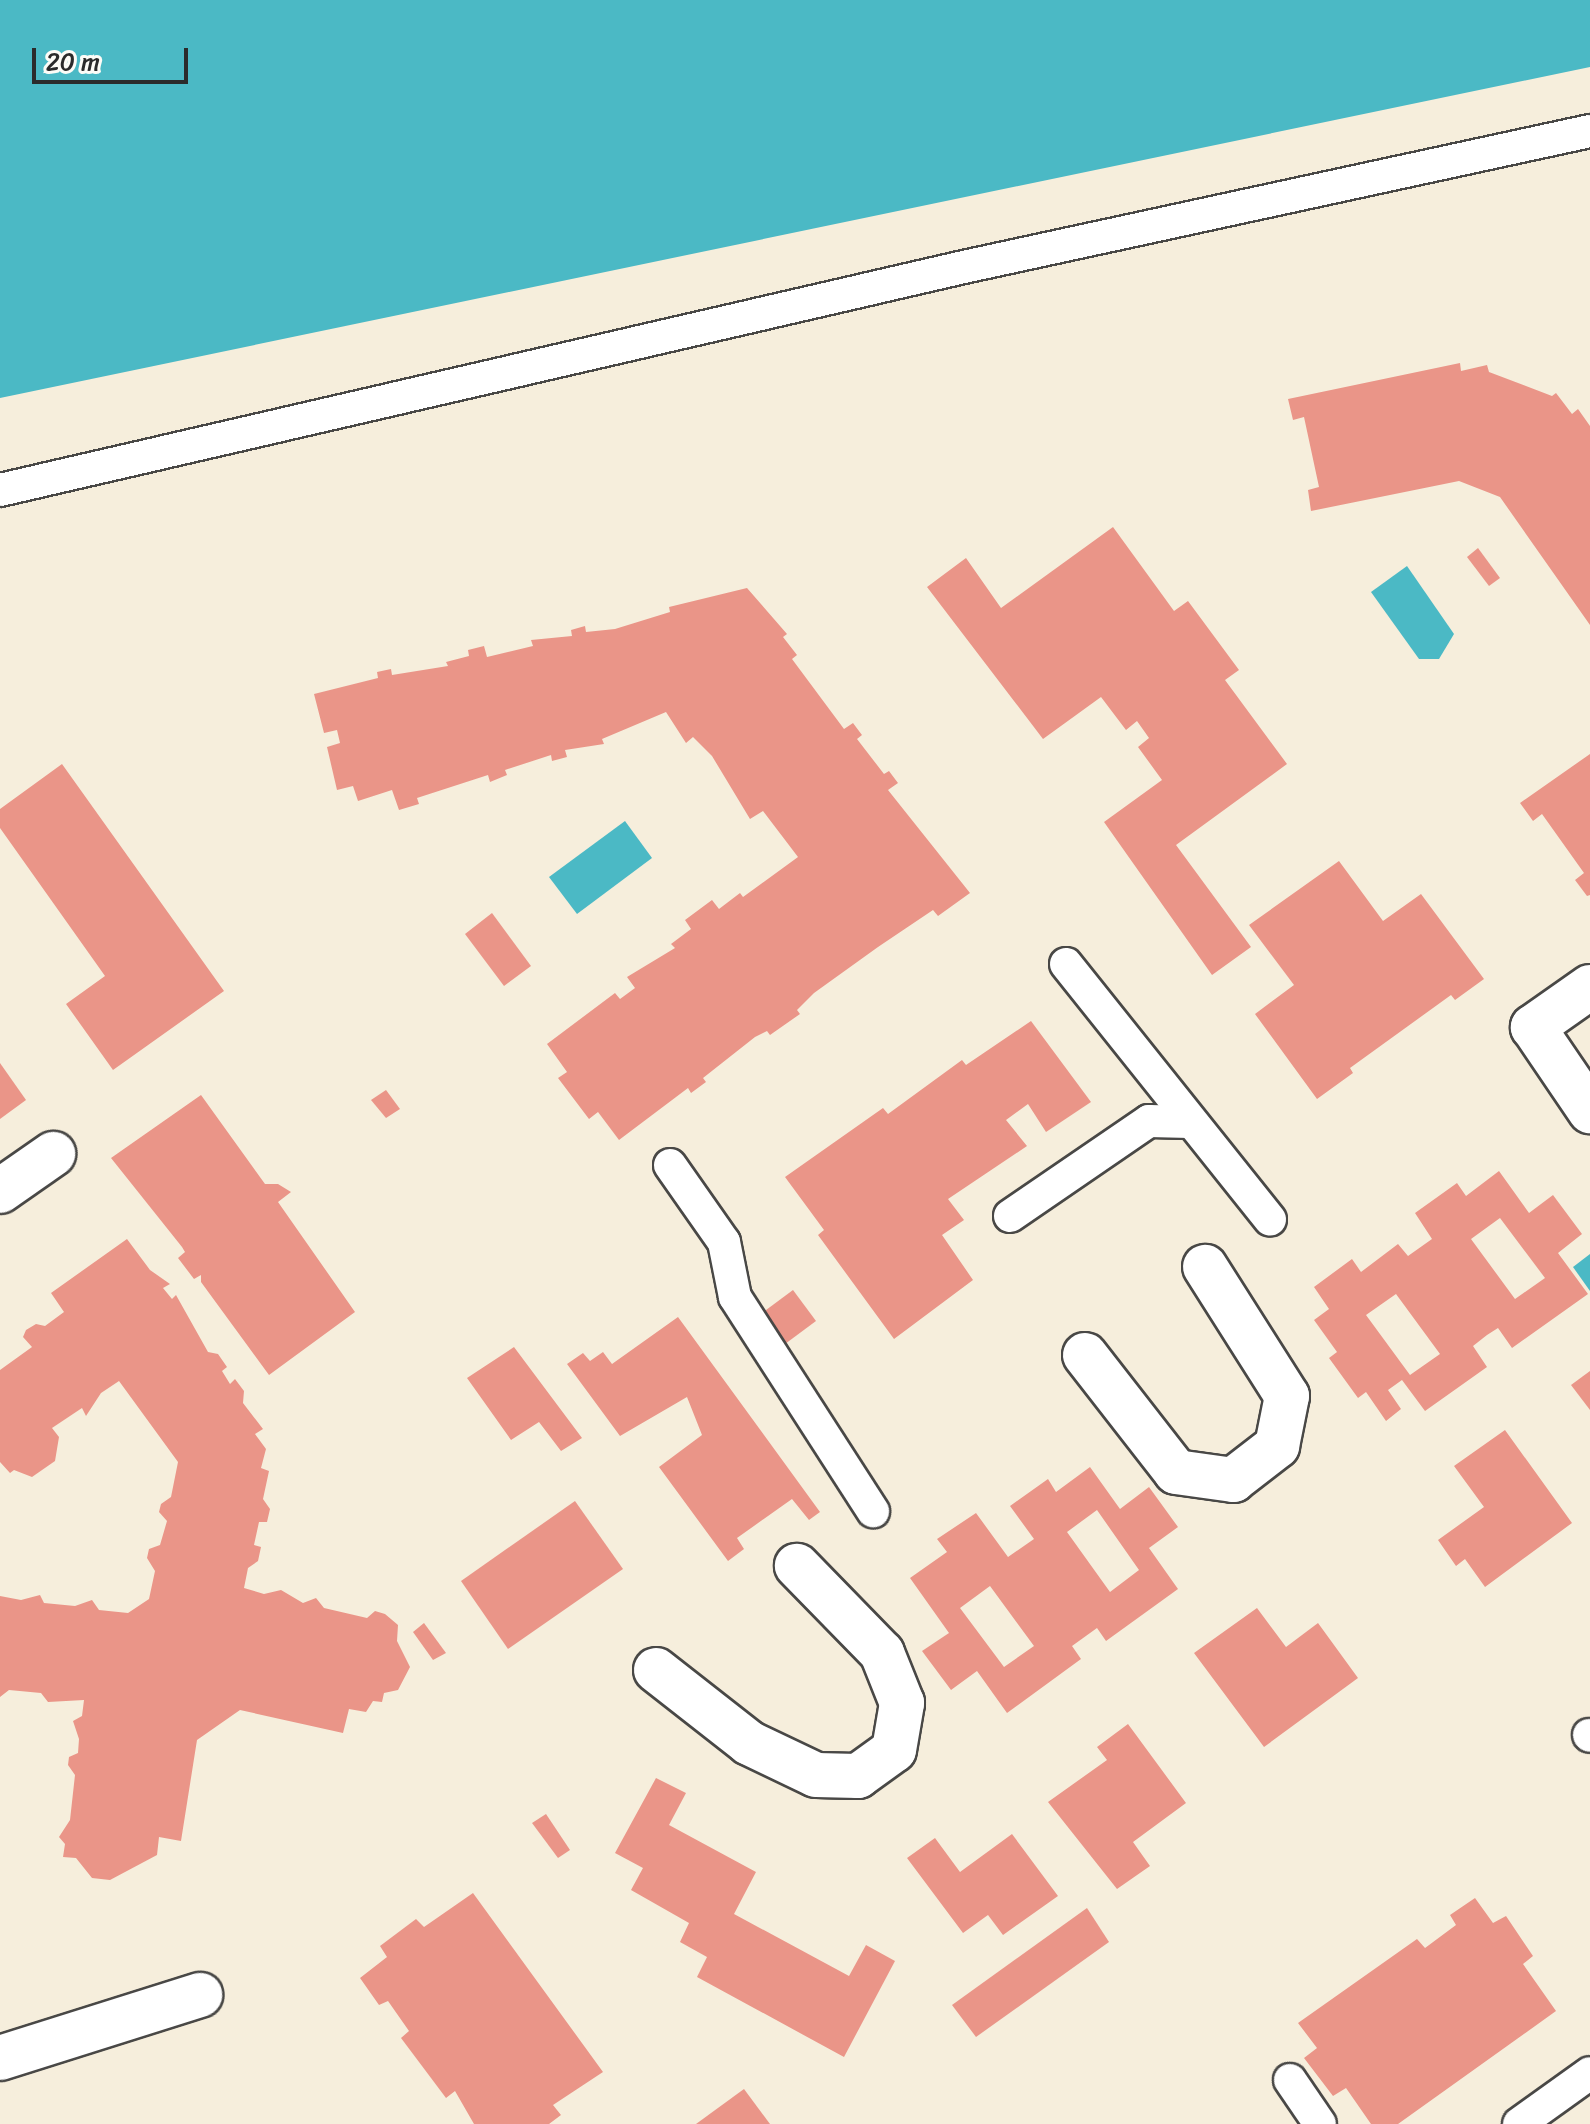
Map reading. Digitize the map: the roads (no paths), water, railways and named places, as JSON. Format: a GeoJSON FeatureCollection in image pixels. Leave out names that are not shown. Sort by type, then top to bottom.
{"type":"FeatureCollection","features":[{"type":"Feature","properties":{"kind":"street"},"geometry":{"type":"LineString","coordinates":[[1590,987],[1533,1027],[1590,1111]]}},
{"type":"Feature","properties":{"kind":"street"},"geometry":{"type":"LineString","coordinates":[[0,1191],[53,1154]]}},
{"type":"Feature","properties":{"kind":"street"},"geometry":{"type":"LineString","coordinates":[[1085,1355],[1176,1472],[1233,1480],[1277,1446],[1287,1396],[1205,1267]]}},
{"type":"Feature","properties":{"kind":"street"},"geometry":{"type":"LineString","coordinates":[[656,1670],[749,1743],[816,1775],[858,1776],[894,1750],[902,1703],[882,1653],[797,1566]]}},
{"type":"Feature","properties":{"kind":"street"},"geometry":{"type":"LineString","coordinates":[[0,2058],[200,1995]]}},
{"type":"Feature","properties":{"kind":"lane"},"geometry":{"type":"LineString","coordinates":[[0,490],[928,275],[1590,131]]}},
{"type":"Feature","properties":{"kind":"lane"},"geometry":{"type":"LineString","coordinates":[[1066,964],[1270,1220]]}},
{"type":"Feature","properties":{"kind":"lane"},"geometry":{"type":"LineString","coordinates":[[1010,1216],[1149,1121],[1190,1122]]}},
{"type":"Feature","properties":{"kind":"lane"},"geometry":{"type":"LineString","coordinates":[[670,1165],[724,1242],[735,1297],[873,1511]]}},
{"type":"Feature","properties":{"kind":"lane"},"geometry":{"type":"LineString","coordinates":[[1519,2124],[1590,2073]]}},
{"type":"Feature","properties":{"kind":"lane"},"geometry":{"type":"LineString","coordinates":[[1290,2080],[1320,2124]]}},
{"type":"Feature","properties":{"kind":"water"},"geometry":{"type":"Polygon","coordinates":[[[0,0],[1590,0],[1590,67],[0,398],[0,0]]]}},
{"type":"Feature","properties":{"kind":"water"},"geometry":{"type":"Polygon","coordinates":[[[1407,566],[1454,634],[1439,659],[1419,659],[1371,592],[1407,566]]]}},
{"type":"Feature","properties":{"kind":"water"},"geometry":{"type":"Polygon","coordinates":[[[625,821],[652,858],[577,914],[549,877],[625,821]]]}},
{"type":"Feature","properties":{"kind":"water"},"geometry":{"type":"Polygon","coordinates":[[[1590,1254],[1590,1291],[1573,1267],[1590,1254]]]}}]}
